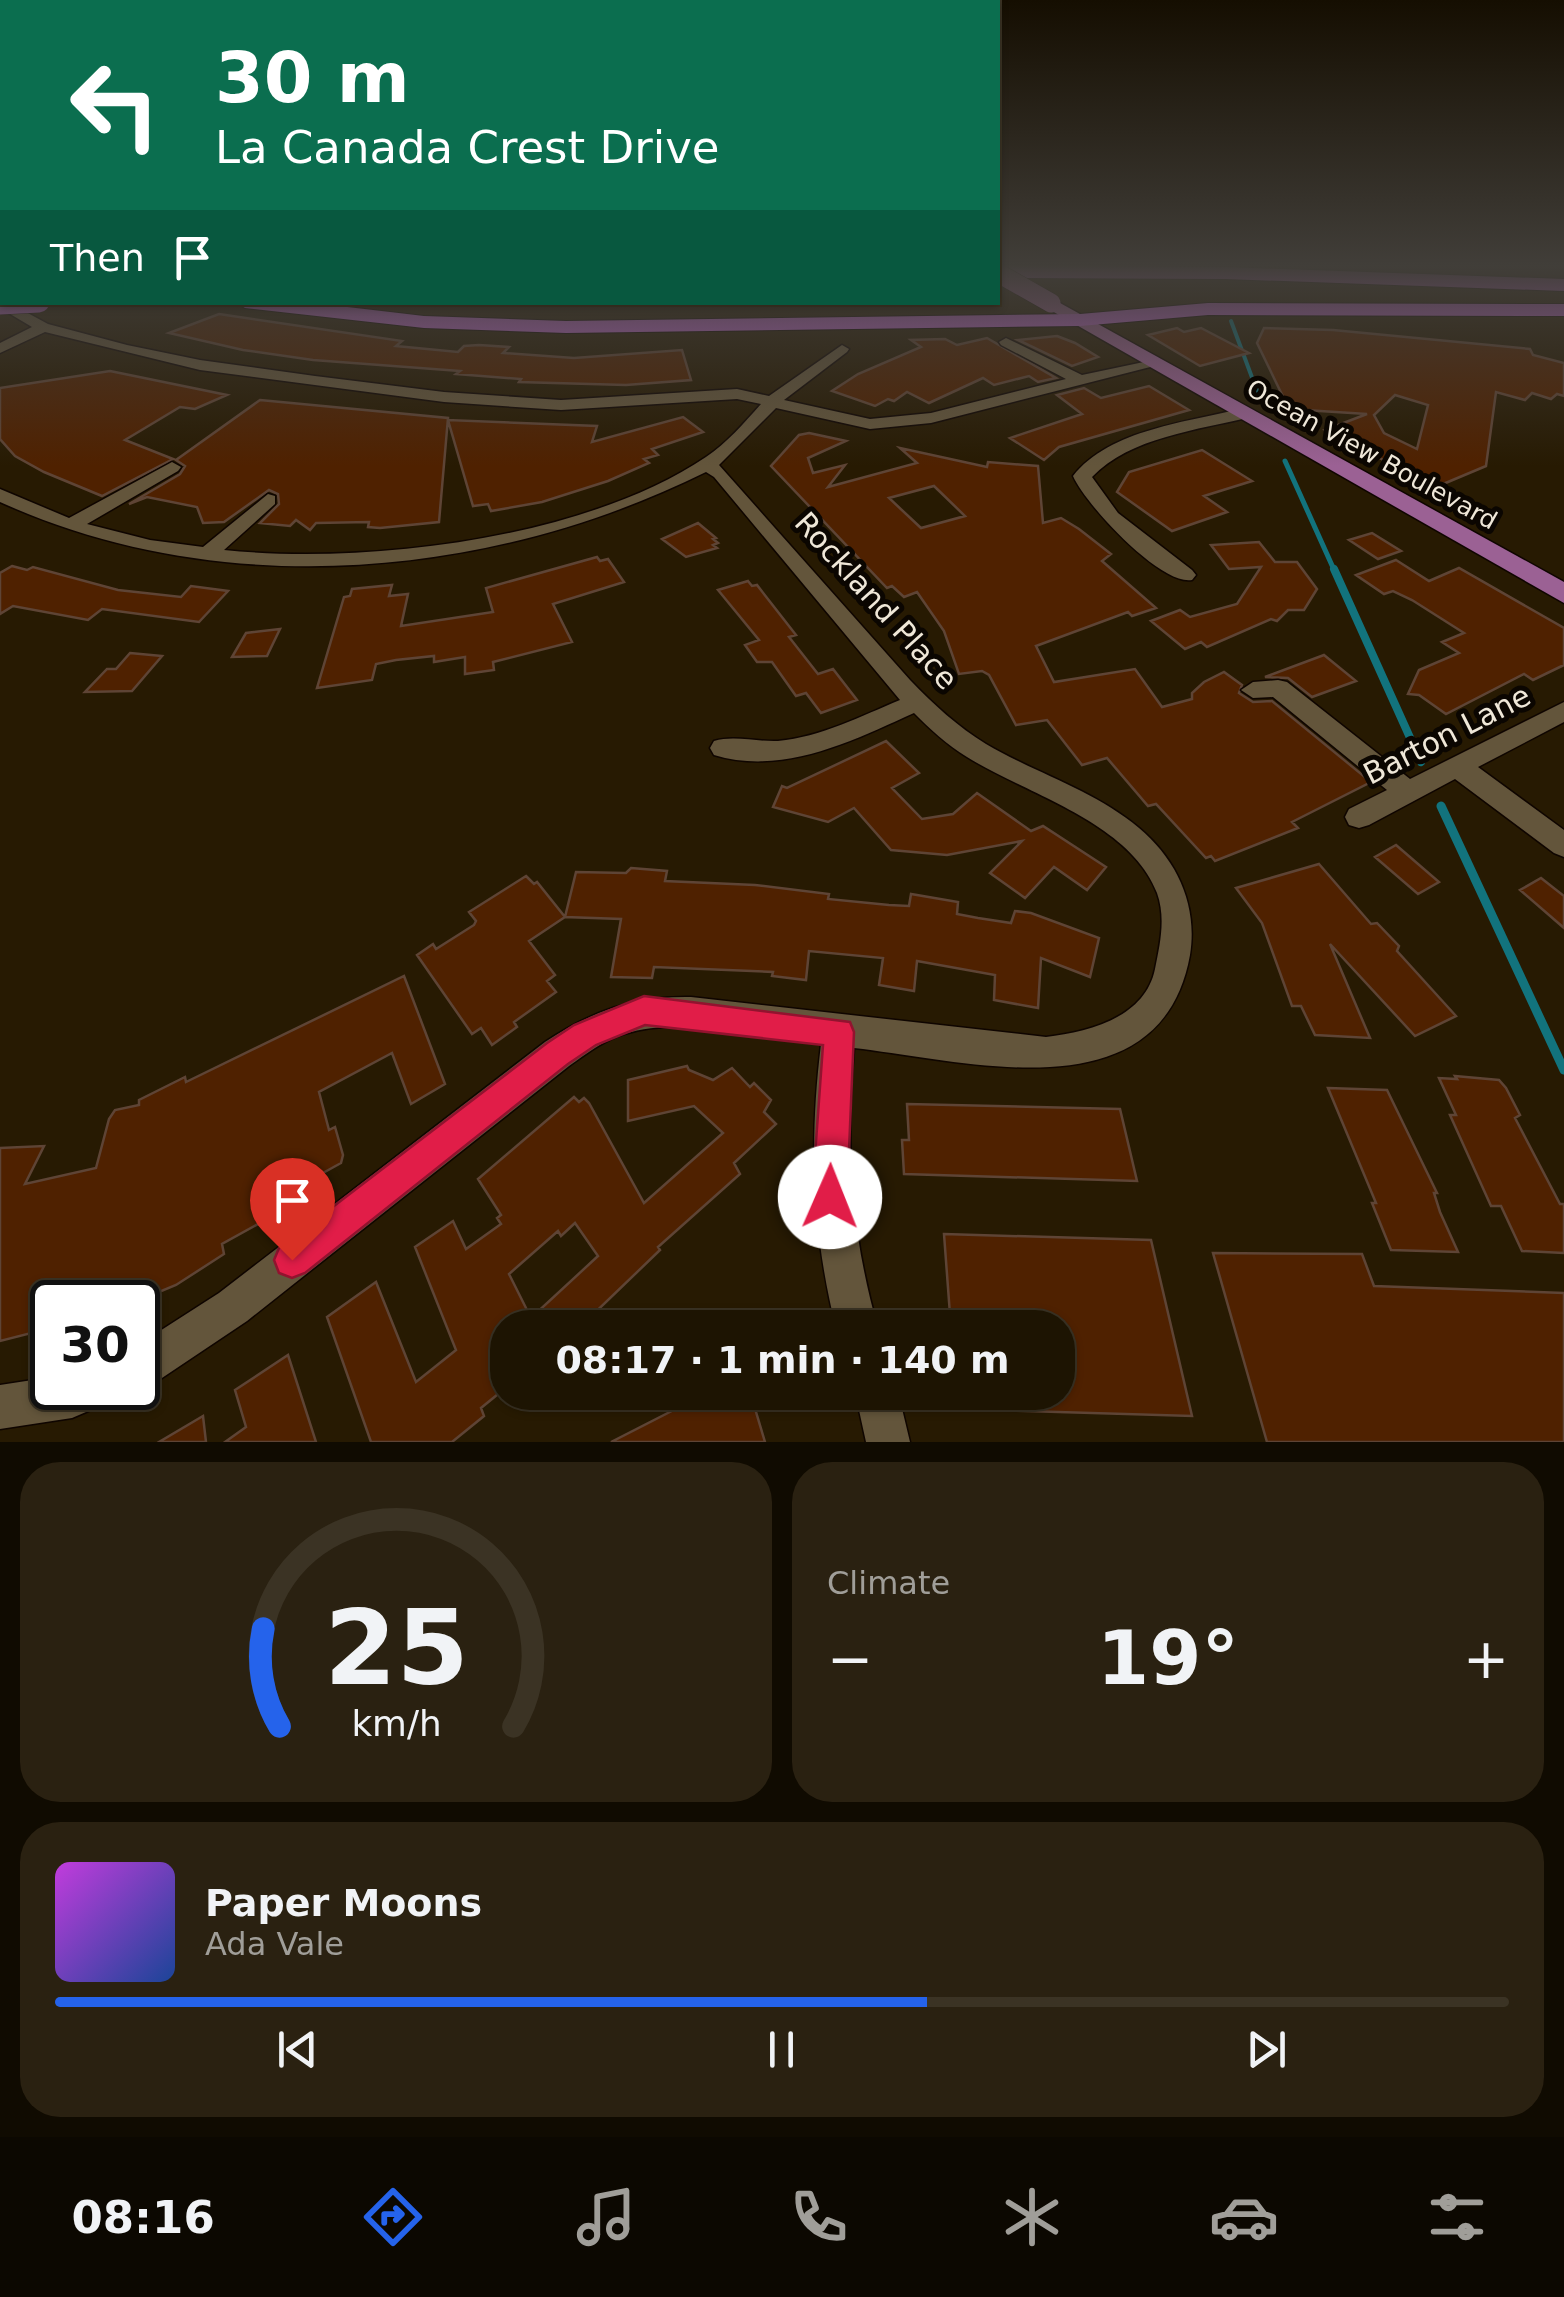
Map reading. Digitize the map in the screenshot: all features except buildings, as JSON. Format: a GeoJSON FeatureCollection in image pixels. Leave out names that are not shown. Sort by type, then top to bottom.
{"type":"FeatureCollection","features":[{"type":"Feature","properties":{"kind":"main road","name":"Ocean View Boulevard"},"geometry":{"type":"LineString","coordinates":[[1100,331],[1564,594]]}},
{"type":"Feature","properties":{"kind":"street"},"geometry":{"type":"LineString","coordinates":[[0,349],[37,331]]}},
{"type":"Feature","properties":{"kind":"street"},"geometry":{"type":"LineString","coordinates":[[58,331],[200,365],[444,397],[561,405],[737,394],[852,421],[886,425],[931,418],[1153,362]]}},
{"type":"Feature","properties":{"kind":"street"},"geometry":{"type":"LineString","coordinates":[[1006,342],[1081,381]]}},
{"type":"Feature","properties":{"kind":"street"},"geometry":{"type":"LineString","coordinates":[[0,495],[71,525],[154,545],[266,560],[326,560],[467,547],[606,510],[706,465],[772,402],[842,349]]}},
{"type":"Feature","properties":{"kind":"street"},"geometry":{"type":"LineString","coordinates":[[1185,575],[1098,505],[1086,490],[1082,476],[1089,464],[1111,452],[1244,413]]}},
{"type":"Feature","properties":{"kind":"street","name":"Rockland Place"},"geometry":{"type":"LineString","coordinates":[[160,1354],[233,1306],[585,1035],[644,1010],[1046,1054],[1075,1051],[1122,1034],[1156,1003],[1169,982],[1176,908],[1170,889],[1145,848],[1098,811],[980,753],[916,702],[720,473],[706,465]]}},
{"type":"Feature","properties":{"kind":"street"},"geometry":{"type":"LineString","coordinates":[[71,525],[172,467]]}},
{"type":"Feature","properties":{"kind":"street"},"geometry":{"type":"LineString","coordinates":[[209,552],[268,500]]}},
{"type":"Feature","properties":{"kind":"street"},"geometry":{"type":"LineString","coordinates":[[1253,690],[1278,688],[1408,792]]}},
{"type":"Feature","properties":{"kind":"street"},"geometry":{"type":"LineString","coordinates":[[723,748],[763,754],[794,751],[916,702]]}},
{"type":"Feature","properties":{"kind":"street","name":"Barton Lane"},"geometry":{"type":"LineString","coordinates":[[1360,817],[1564,711]]}},
{"type":"Feature","properties":{"kind":"street"},"geometry":{"type":"LineString","coordinates":[[1458,767],[1564,846]]}},
{"type":"Feature","properties":{"kind":"street"},"geometry":{"type":"LineString","coordinates":[[839,1032],[828,1185],[838,1265],[852,1310]]}},
{"type":"Feature","properties":{"kind":"street"},"geometry":{"type":"LineString","coordinates":[[0,1407],[30,1402]]}},
{"type":"Feature","properties":{"kind":"street"},"geometry":{"type":"LineString","coordinates":[[880,1410],[888,1442]]}},
{"type":"Feature","properties":{"kind":"waterway"},"geometry":{"type":"LineString","coordinates":[[1235,331],[1260,399]]}},
{"type":"Feature","properties":{"kind":"waterway"},"geometry":{"type":"LineString","coordinates":[[1285,461],[1335,572]]}},
{"type":"Feature","properties":{"kind":"waterway"},"geometry":{"type":"LineString","coordinates":[[1334,569],[1421,762]]}},
{"type":"Feature","properties":{"kind":"waterway"},"geometry":{"type":"LineString","coordinates":[[1441,806],[1564,1070]]}},
{"type":"Feature","properties":{"kind":"route"},"geometry":{"type":"LineString","coordinates":[[292,1260],[558,1054],[585,1035],[644,1010],[839,1032],[830,1197]]}}]}
